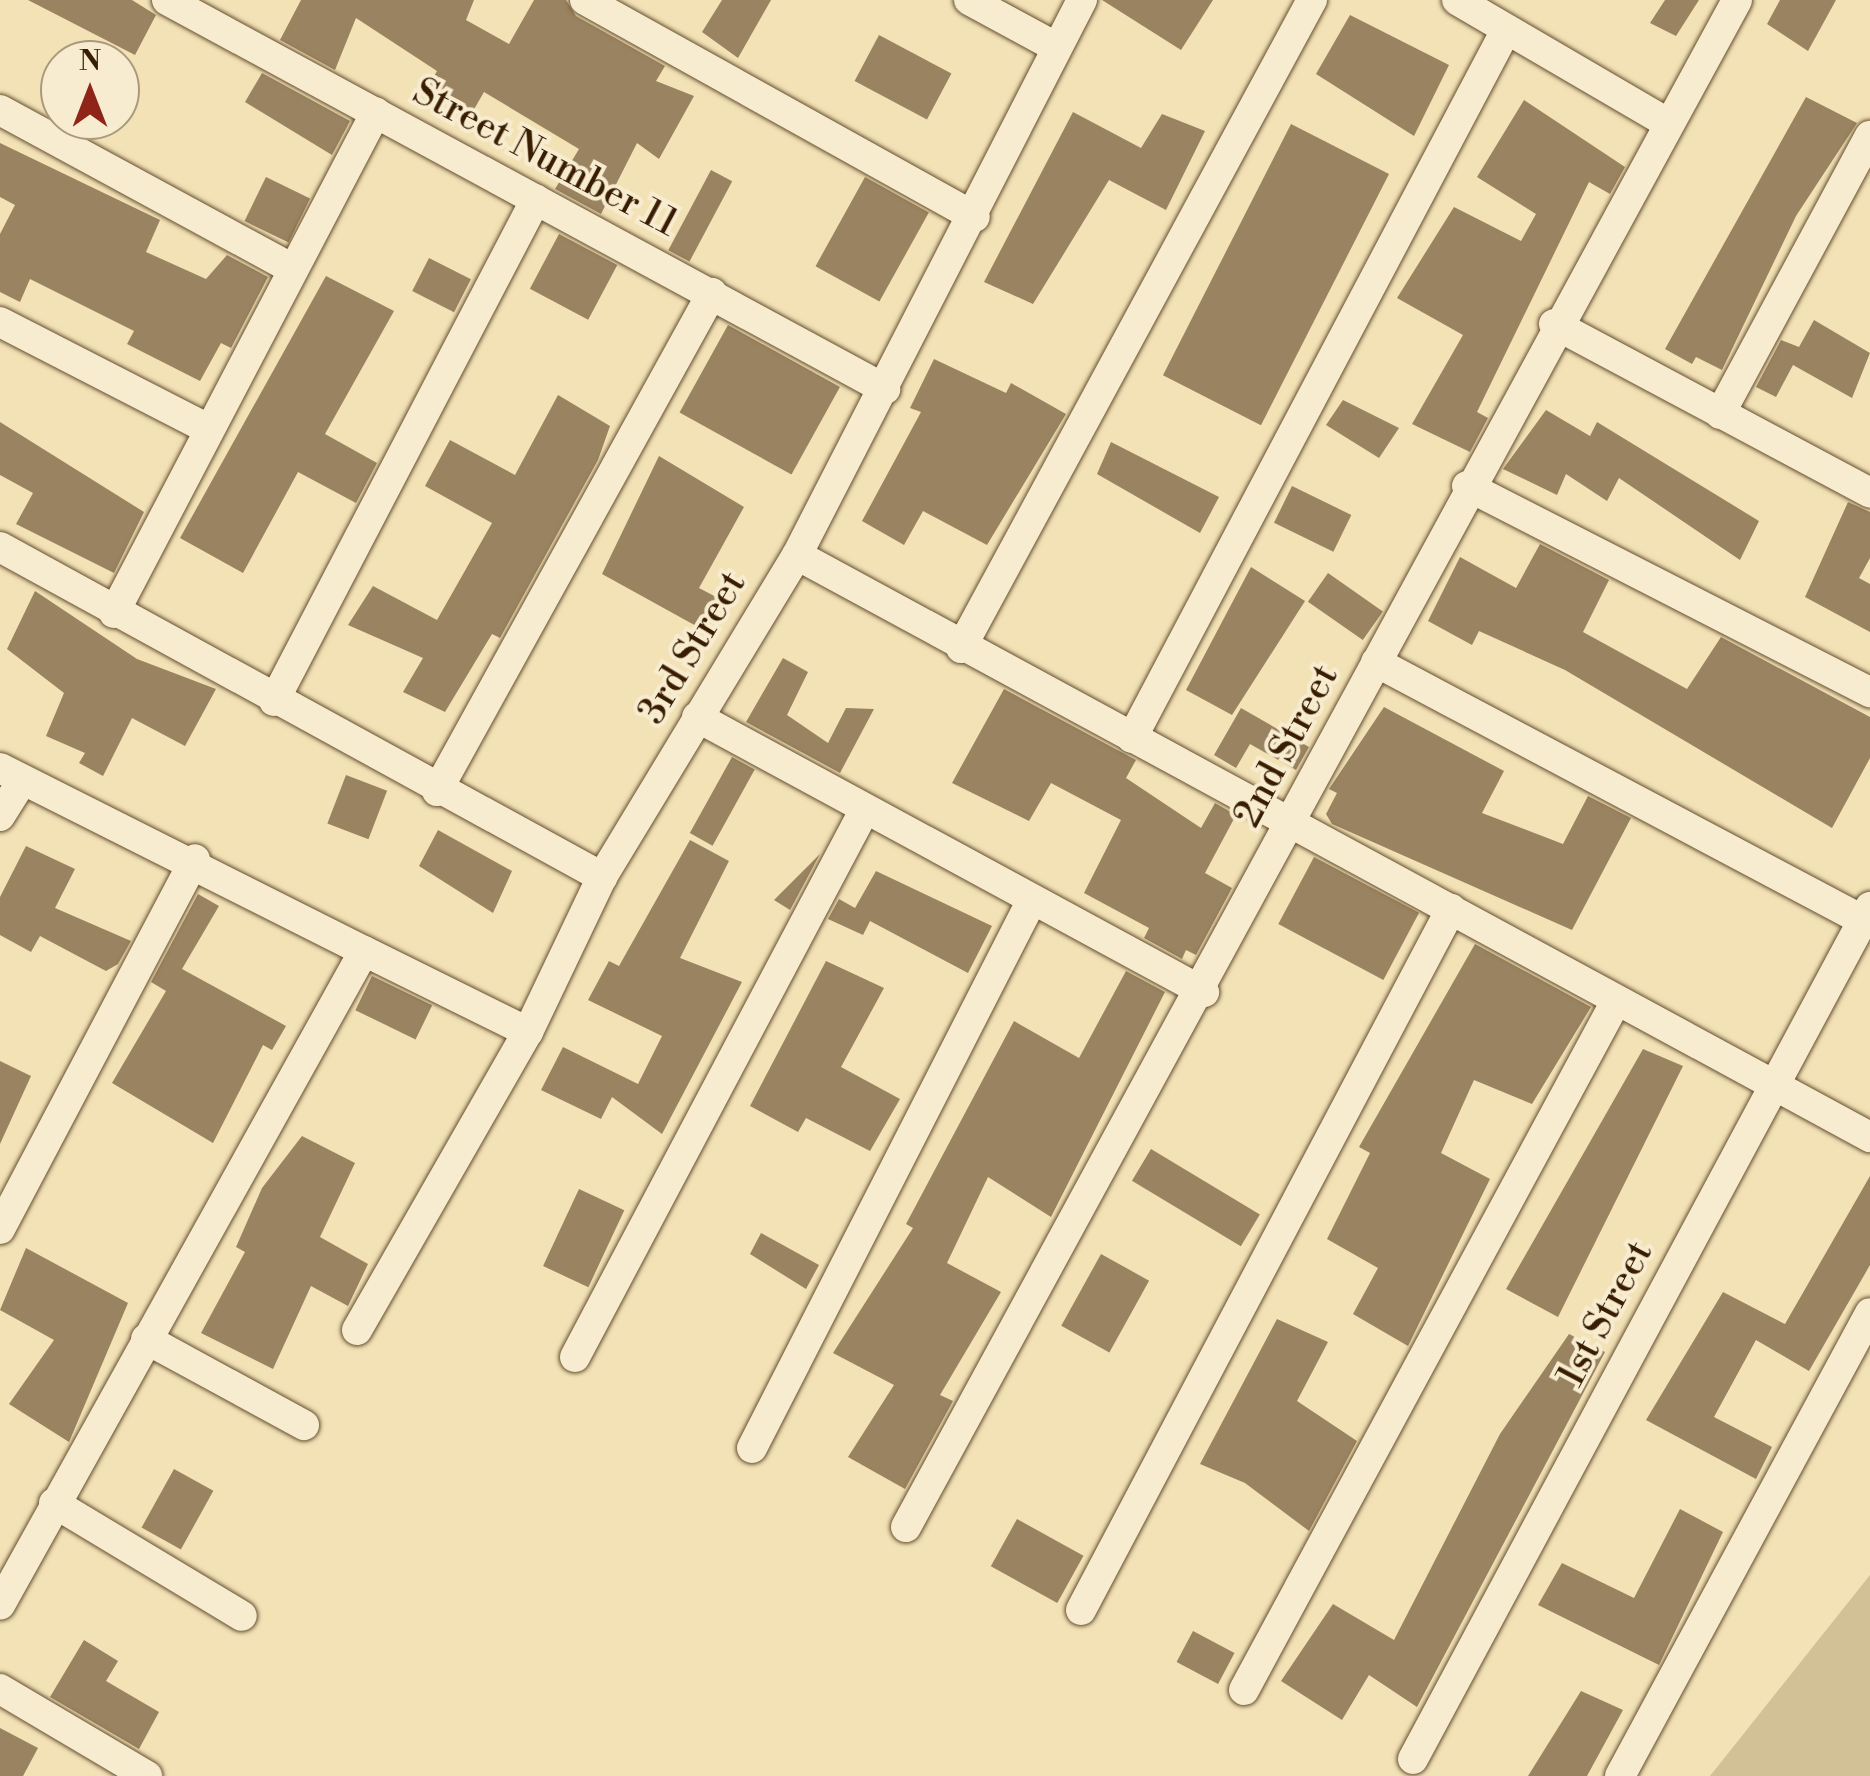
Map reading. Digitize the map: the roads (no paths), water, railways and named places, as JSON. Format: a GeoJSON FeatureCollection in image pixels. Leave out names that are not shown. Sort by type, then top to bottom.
{"type":"FeatureCollection","features":[{"type":"Feature","properties":{"kind":"street","name":"Street Number 11"},"geometry":{"type":"LineString","coordinates":[[167,0],[885,389]]}},
{"type":"Feature","properties":{"kind":"street"},"geometry":{"type":"LineString","coordinates":[[585,0],[975,218]]}},
{"type":"Feature","properties":{"kind":"street"},"geometry":{"type":"LineString","coordinates":[[970,0],[1056,47]]}},
{"type":"Feature","properties":{"kind":"street","name":"3rd Street"},"geometry":{"type":"LineString","coordinates":[[357,1330],[528,1032],[602,877],[797,555],[975,218],[1082,0]]}},
{"type":"Feature","properties":{"kind":"street"},"geometry":{"type":"LineString","coordinates":[[961,648],[1312,0]]}},
{"type":"Feature","properties":{"kind":"street"},"geometry":{"type":"LineString","coordinates":[[1457,0],[1666,122]]}},
{"type":"Feature","properties":{"kind":"street","name":"2nd Street"},"geometry":{"type":"LineString","coordinates":[[906,1527],[1204,992],[1554,324],[1737,0]]}},
{"type":"Feature","properties":{"kind":"street"},"geometry":{"type":"LineString","coordinates":[[1132,738],[1506,30]]}},
{"type":"Feature","properties":{"kind":"street"},"geometry":{"type":"LineString","coordinates":[[0,110],[289,267]]}},
{"type":"Feature","properties":{"kind":"street"},"geometry":{"type":"LineString","coordinates":[[114,613],[204,427],[376,112]]}},
{"type":"Feature","properties":{"kind":"street"},"geometry":{"type":"LineString","coordinates":[[1720,414],[1870,136]]}},
{"type":"Feature","properties":{"kind":"street"},"geometry":{"type":"LineString","coordinates":[[274,701],[536,198]]}},
{"type":"Feature","properties":{"kind":"street"},"geometry":{"type":"LineString","coordinates":[[437,791],[712,293]]}},
{"type":"Feature","properties":{"kind":"street"},"geometry":{"type":"LineString","coordinates":[[0,322],[204,427]]}},
{"type":"Feature","properties":{"kind":"street"},"geometry":{"type":"LineString","coordinates":[[1554,324],[1870,493]]}},
{"type":"Feature","properties":{"kind":"street"},"geometry":{"type":"LineString","coordinates":[[1468,486],[1870,692]]}},
{"type":"Feature","properties":{"kind":"street"},"geometry":{"type":"LineString","coordinates":[[0,548],[437,791],[602,877]]}},
{"type":"Feature","properties":{"kind":"street"},"geometry":{"type":"LineString","coordinates":[[797,555],[961,648],[1451,909],[1771,1090],[1870,1138]]}},
{"type":"Feature","properties":{"kind":"street"},"geometry":{"type":"LineString","coordinates":[[1376,662],[1866,914]]}},
{"type":"Feature","properties":{"kind":"street"},"geometry":{"type":"LineString","coordinates":[[697,717],[1204,992]]}},
{"type":"Feature","properties":{"kind":"street"},"geometry":{"type":"LineString","coordinates":[[0,816],[11,774],[195,859],[364,951],[528,1032]]}},
{"type":"Feature","properties":{"kind":"street"},"geometry":{"type":"LineString","coordinates":[[574,1357],[865,809]]}},
{"type":"Feature","properties":{"kind":"street"},"geometry":{"type":"LineString","coordinates":[[0,1229],[195,859]]}},
{"type":"Feature","properties":{"kind":"street"},"geometry":{"type":"LineString","coordinates":[[752,1448],[1032,900]]}},
{"type":"Feature","properties":{"kind":"street"},"geometry":{"type":"LineString","coordinates":[[1081,1610],[1451,909]]}},
{"type":"Feature","properties":{"kind":"street","name":"1st Street"},"geometry":{"type":"LineString","coordinates":[[1413,1759],[1866,914]]}},
{"type":"Feature","properties":{"kind":"street"},"geometry":{"type":"LineString","coordinates":[[0,1605],[364,951]]}},
{"type":"Feature","properties":{"kind":"street"},"geometry":{"type":"LineString","coordinates":[[1244,1690],[1616,1001]]}},
{"type":"Feature","properties":{"kind":"street"},"geometry":{"type":"LineString","coordinates":[[1620,1776],[1870,1313]]}},
{"type":"Feature","properties":{"kind":"street"},"geometry":{"type":"LineString","coordinates":[[146,1339],[304,1426]]}},
{"type":"Feature","properties":{"kind":"street"},"geometry":{"type":"LineString","coordinates":[[54,1503],[242,1616]]}},
{"type":"Feature","properties":{"kind":"street"},"geometry":{"type":"LineString","coordinates":[[0,1689],[147,1776]]}}]}
